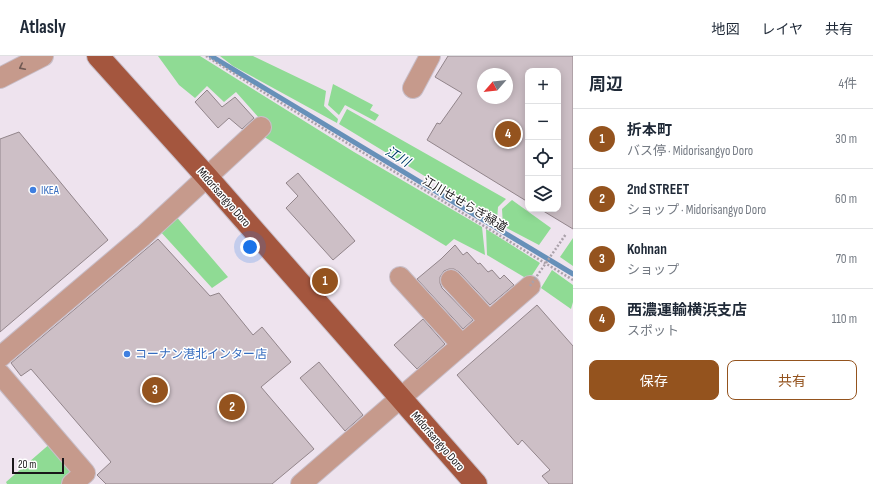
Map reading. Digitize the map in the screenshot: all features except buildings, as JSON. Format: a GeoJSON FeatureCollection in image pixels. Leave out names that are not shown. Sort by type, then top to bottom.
{"type":"FeatureCollection","features":[{"type":"Feature","properties":{"kind":"main road","name":"Midorisangyo Doro"},"geometry":{"type":"LineString","coordinates":[[98,56],[207,177],[476,484]]}},
{"type":"Feature","properties":{"kind":"street"},"geometry":{"type":"LineString","coordinates":[[0,78],[43,56]]}},
{"type":"Feature","properties":{"kind":"street"},"geometry":{"type":"LineString","coordinates":[[413,88],[430,56]]}},
{"type":"Feature","properties":{"kind":"street"},"geometry":{"type":"LineString","coordinates":[[0,357],[143,236],[261,127]]}},
{"type":"Feature","properties":{"kind":"street"},"geometry":{"type":"LineString","coordinates":[[400,277],[462,345]]}},
{"type":"Feature","properties":{"kind":"street"},"geometry":{"type":"LineString","coordinates":[[451,280],[489,321]]}},
{"type":"Feature","properties":{"kind":"street"},"geometry":{"type":"LineString","coordinates":[[301,484],[530,286]]}},
{"type":"Feature","properties":{"kind":"street"},"geometry":{"type":"LineString","coordinates":[[0,374],[85,473],[72,484]]}},
{"type":"Feature","properties":{"kind":"path","name":"江川せせらぎ緑道"},"geometry":{"type":"LineString","coordinates":[[206,56],[295,112],[573,280]]}},
{"type":"Feature","properties":{"kind":"path"},"geometry":{"type":"LineString","coordinates":[[530,286],[566,234]]}},
{"type":"Feature","properties":{"kind":"green space"},"geometry":{"type":"Polygon","coordinates":[[[158,56],[200,56],[354,152],[482,227],[485,255],[454,239],[446,246],[261,135],[268,128],[236,92],[224,102],[207,86],[195,98],[179,85],[158,56]]]}},
{"type":"Feature","properties":{"kind":"green space"},"geometry":{"type":"Polygon","coordinates":[[[220,56],[253,56],[326,91],[324,106],[338,119],[337,123],[233,66],[220,56]]]}},
{"type":"Feature","properties":{"kind":"green space"},"geometry":{"type":"Polygon","coordinates":[[[333,84],[373,105],[370,110],[379,115],[375,121],[345,105],[339,115],[328,105],[333,84]]]}},
{"type":"Feature","properties":{"kind":"green space"},"geometry":{"type":"Polygon","coordinates":[[[347,109],[506,199],[498,207],[497,220],[339,124],[347,109]]]}},
{"type":"Feature","properties":{"kind":"green space"},"geometry":{"type":"Polygon","coordinates":[[[512,200],[525,209],[525,212],[529,212],[551,228],[539,245],[503,226],[502,209],[512,200]]]}},
{"type":"Feature","properties":{"kind":"green space"},"geometry":{"type":"Polygon","coordinates":[[[174,214],[228,277],[212,288],[159,230],[174,214]]]}},
{"type":"Feature","properties":{"kind":"green space"},"geometry":{"type":"Polygon","coordinates":[[[486,229],[540,263],[529,280],[487,255],[486,229]]]}},
{"type":"Feature","properties":{"kind":"green space"},"geometry":{"type":"Polygon","coordinates":[[[573,238],[573,266],[560,257],[573,238]]]}},
{"type":"Feature","properties":{"kind":"green space"},"geometry":{"type":"Polygon","coordinates":[[[552,270],[573,285],[573,302],[571,309],[541,288],[552,270]]]}},
{"type":"Feature","properties":{"kind":"green space"},"geometry":{"type":"Polygon","coordinates":[[[52,442],[77,472],[64,484],[7,484],[6,482],[52,442]]]}},
{"type":"Feature","properties":{"kind":"waterway","name":"江川"},"geometry":{"type":"LineString","coordinates":[[211,56],[573,274]]}},
{"type":"Feature","properties":{"kind":"place","name":"西濃運輸横浜支店"},"geometry":{"type":"Point","coordinates":[508,134]}},
{"type":"Feature","properties":{"kind":"place","name":"IKEA"},"geometry":{"type":"Point","coordinates":[33,190]}},
{"type":"Feature","properties":{"kind":"place","name":"折本町"},"geometry":{"type":"Point","coordinates":[325,281]}},
{"type":"Feature","properties":{"kind":"place","name":"コーナン港北インター店"},"geometry":{"type":"Point","coordinates":[127,354]}},
{"type":"Feature","properties":{"kind":"place","name":"Kohnan"},"geometry":{"type":"Point","coordinates":[155,390]}},
{"type":"Feature","properties":{"kind":"place","name":"2nd STREET"},"geometry":{"type":"Point","coordinates":[232,407]}}]}
